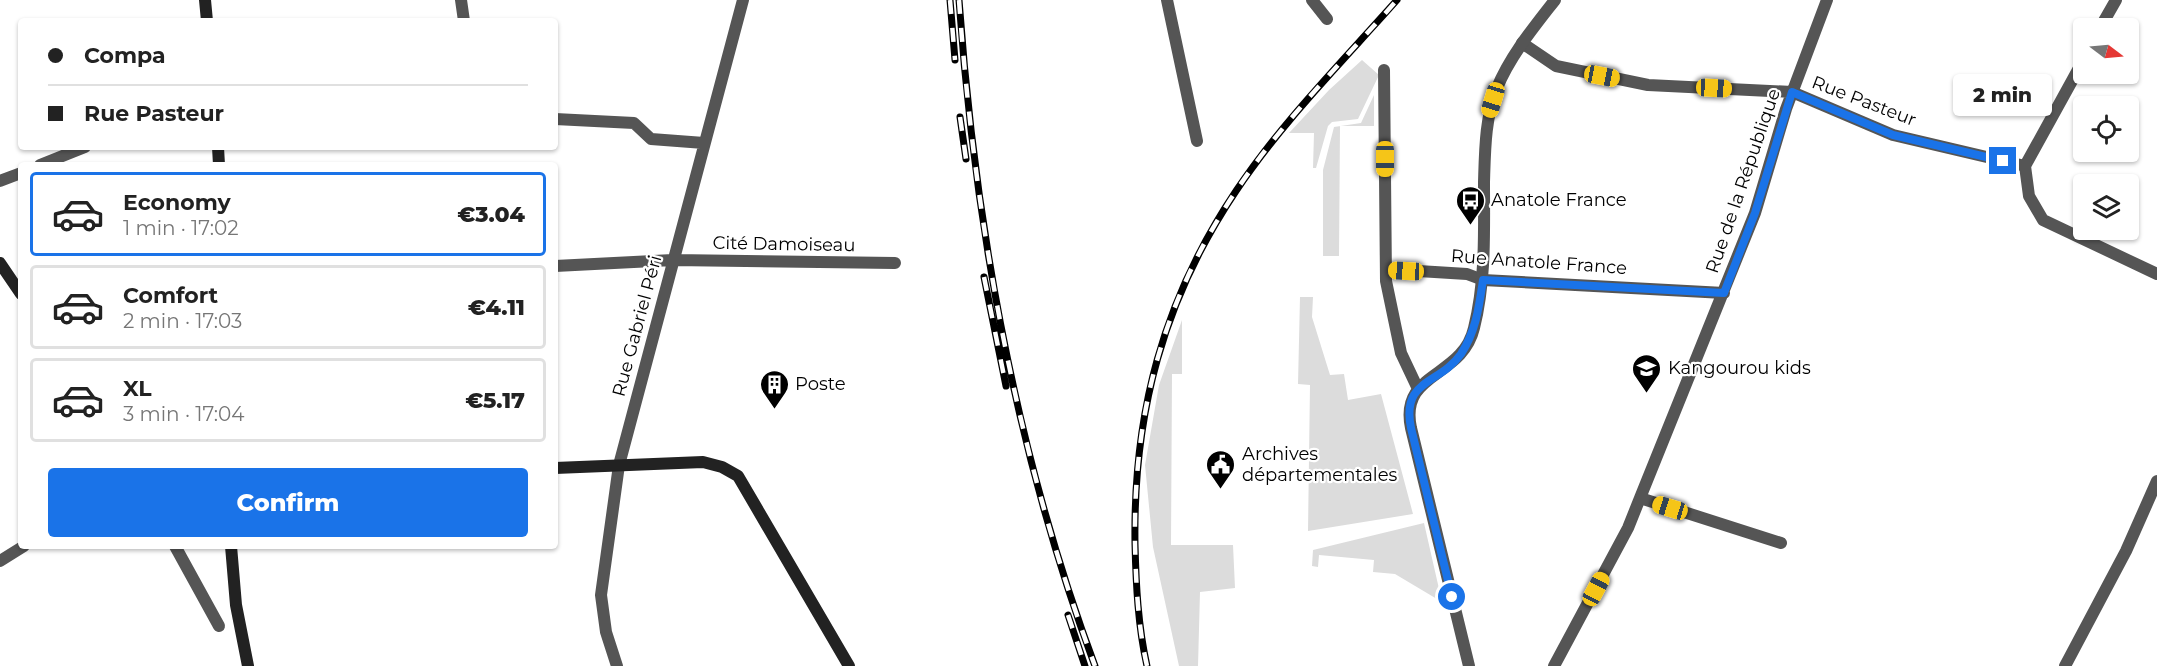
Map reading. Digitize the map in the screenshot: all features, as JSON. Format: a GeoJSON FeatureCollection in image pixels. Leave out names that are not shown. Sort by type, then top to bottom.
{"type":"FeatureCollection","features":[{"type":"Feature","properties":{"kind":"main road"},"geometry":{"type":"LineString","coordinates":[[205,0],[207,18]]}},
{"type":"Feature","properties":{"kind":"main road"},"geometry":{"type":"LineString","coordinates":[[0,263],[18,290]]}},
{"type":"Feature","properties":{"kind":"main road"},"geometry":{"type":"LineString","coordinates":[[558,468],[704,462],[722,467],[738,476],[849,666]]}},
{"type":"Feature","properties":{"kind":"main road"},"geometry":{"type":"LineString","coordinates":[[231,549],[236,605],[248,666]]}},
{"type":"Feature","properties":{"kind":"street"},"geometry":{"type":"LineString","coordinates":[[461,0],[464,18]]}},
{"type":"Feature","properties":{"kind":"street","name":"Rue Gabriel Péri"},"geometry":{"type":"LineString","coordinates":[[617,666],[606,632],[601,595],[619,465],[743,0]]}},
{"type":"Feature","properties":{"kind":"street"},"geometry":{"type":"LineString","coordinates":[[1167,0],[1197,141]]}},
{"type":"Feature","properties":{"kind":"street"},"geometry":{"type":"LineString","coordinates":[[1312,0],[1327,19]]}},
{"type":"Feature","properties":{"kind":"street"},"geometry":{"type":"LineString","coordinates":[[1469,666],[1408,414],[1409,402],[1418,389],[1457,360],[1472,335],[1483,280],[1487,129],[1497,87],[1522,43],[1555,0]]}},
{"type":"Feature","properties":{"kind":"street","name":"Rue de la République"},"geometry":{"type":"LineString","coordinates":[[1554,666],[1623,538],[1640,498],[1755,213],[1792,92],[1827,0]]}},
{"type":"Feature","properties":{"kind":"street"},"geometry":{"type":"LineString","coordinates":[[2106,18],[2116,0]]}},
{"type":"Feature","properties":{"kind":"street"},"geometry":{"type":"LineString","coordinates":[[1522,43],[1556,66],[1648,85],[1792,92]]}},
{"type":"Feature","properties":{"kind":"street"},"geometry":{"type":"LineString","coordinates":[[1384,70],[1386,269],[1401,352],[1418,389]]}},
{"type":"Feature","properties":{"kind":"street"},"geometry":{"type":"LineString","coordinates":[[2073,79],[2025,166],[2029,196],[2043,220],[2157,274]]}},
{"type":"Feature","properties":{"kind":"street","name":"Rue Pasteur"},"geometry":{"type":"LineString","coordinates":[[1792,92],[1893,135],[2025,166]]}},
{"type":"Feature","properties":{"kind":"street"},"geometry":{"type":"LineString","coordinates":[[558,119],[634,123],[651,139],[704,143]]}},
{"type":"Feature","properties":{"kind":"street"},"geometry":{"type":"LineString","coordinates":[[48,162],[78,150]]}},
{"type":"Feature","properties":{"kind":"street"},"geometry":{"type":"LineString","coordinates":[[0,181],[18,174]]}},
{"type":"Feature","properties":{"kind":"street","name":"Cité Damoiseau"},"geometry":{"type":"LineString","coordinates":[[558,266],[673,260],[895,263]]}},
{"type":"Feature","properties":{"kind":"street","name":"Rue Anatole France"},"geometry":{"type":"LineString","coordinates":[[1386,269],[1467,274],[1483,280],[1724,293]]}},
{"type":"Feature","properties":{"kind":"street"},"geometry":{"type":"LineString","coordinates":[[2065,666],[2153,504],[2157,482]]}},
{"type":"Feature","properties":{"kind":"street"},"geometry":{"type":"LineString","coordinates":[[1640,498],[1781,543]]}},
{"type":"Feature","properties":{"kind":"street"},"geometry":{"type":"LineString","coordinates":[[0,561],[19,549]]}},
{"type":"Feature","properties":{"kind":"street"},"geometry":{"type":"LineString","coordinates":[[177,549],[219,626]]}},
{"type":"Feature","properties":{"kind":"street"},"geometry":{"type":"LineString","coordinates":[[1461,666],[1462,635]]}},
{"type":"Feature","properties":{"kind":"shaded area"},"geometry":{"type":"Polygon","coordinates":[[[1362,60],[1379,75],[1358,119],[1332,122],[1328,126],[1316,168],[1313,168],[1314,133],[1289,133],[1329,90],[1362,60]]]}},
{"type":"Feature","properties":{"kind":"shaded area"},"geometry":{"type":"Polygon","coordinates":[[[1374,95],[1374,126],[1341,126],[1361,123],[1374,95]]]}},
{"type":"Feature","properties":{"kind":"shaded area"},"geometry":{"type":"Polygon","coordinates":[[[1340,126],[1339,256],[1323,256],[1323,170],[1334,127],[1340,126]]]}},
{"type":"Feature","properties":{"kind":"shaded area"},"geometry":{"type":"Polygon","coordinates":[[[1300,297],[1313,297],[1312,317],[1330,375],[1344,374],[1348,400],[1381,394],[1413,514],[1308,531],[1310,385],[1298,384],[1300,297]]]}},
{"type":"Feature","properties":{"kind":"shaded area"},"geometry":{"type":"Polygon","coordinates":[[[1182,320],[1182,374],[1172,374],[1171,545],[1233,545],[1235,588],[1200,592],[1198,666],[1179,666],[1153,547],[1145,465],[1159,385],[1182,320]]]}},
{"type":"Feature","properties":{"kind":"shaded area"},"geometry":{"type":"Polygon","coordinates":[[[1424,523],[1442,602],[1395,574],[1373,572],[1374,560],[1319,555],[1318,567],[1312,566],[1313,550],[1424,523]]]}},
{"type":"Feature","properties":{"kind":"railway"},"geometry":{"type":"LineString","coordinates":[[950,0],[955,60]]}},
{"type":"Feature","properties":{"kind":"railway"},"geometry":{"type":"LineString","coordinates":[[959,0],[976,169],[1003,338],[1021,421],[1043,504],[1067,586],[1095,666]]}},
{"type":"Feature","properties":{"kind":"railway"},"geometry":{"type":"LineString","coordinates":[[1147,666],[1141,636],[1137,590],[1136,496],[1147,403],[1157,359],[1171,316],[1189,274],[1236,191],[1313,93],[1397,0]]}},
{"type":"Feature","properties":{"kind":"railway"},"geometry":{"type":"LineString","coordinates":[[960,117],[966,159]]}},
{"type":"Feature","properties":{"kind":"railway"},"geometry":{"type":"LineString","coordinates":[[984,277],[1006,386]]}},
{"type":"Feature","properties":{"kind":"railway"},"geometry":{"type":"LineString","coordinates":[[1068,615],[1085,666]]}},
{"type":"Feature","properties":{"kind":"place","name":"Anatole France"},"geometry":{"type":"Point","coordinates":[1470,226]}},
{"type":"Feature","properties":{"kind":"place","name":"Kangourou kids"},"geometry":{"type":"Point","coordinates":[1647,394]}},
{"type":"Feature","properties":{"kind":"place","name":"Poste"},"geometry":{"type":"Point","coordinates":[774,410]}},
{"type":"Feature","properties":{"kind":"place","name":"Archives départementales"},"geometry":{"type":"Point","coordinates":[1221,490]}},
{"type":"Feature","properties":{"kind":"route"},"geometry":{"type":"LineString","coordinates":[[1452,597],[1411,428],[1408,414],[1409,402],[1418,389],[1457,360],[1472,335],[1480,306],[1483,280],[1724,293],[1755,213],[1792,92],[1893,135],[2003,161]]}}]}
